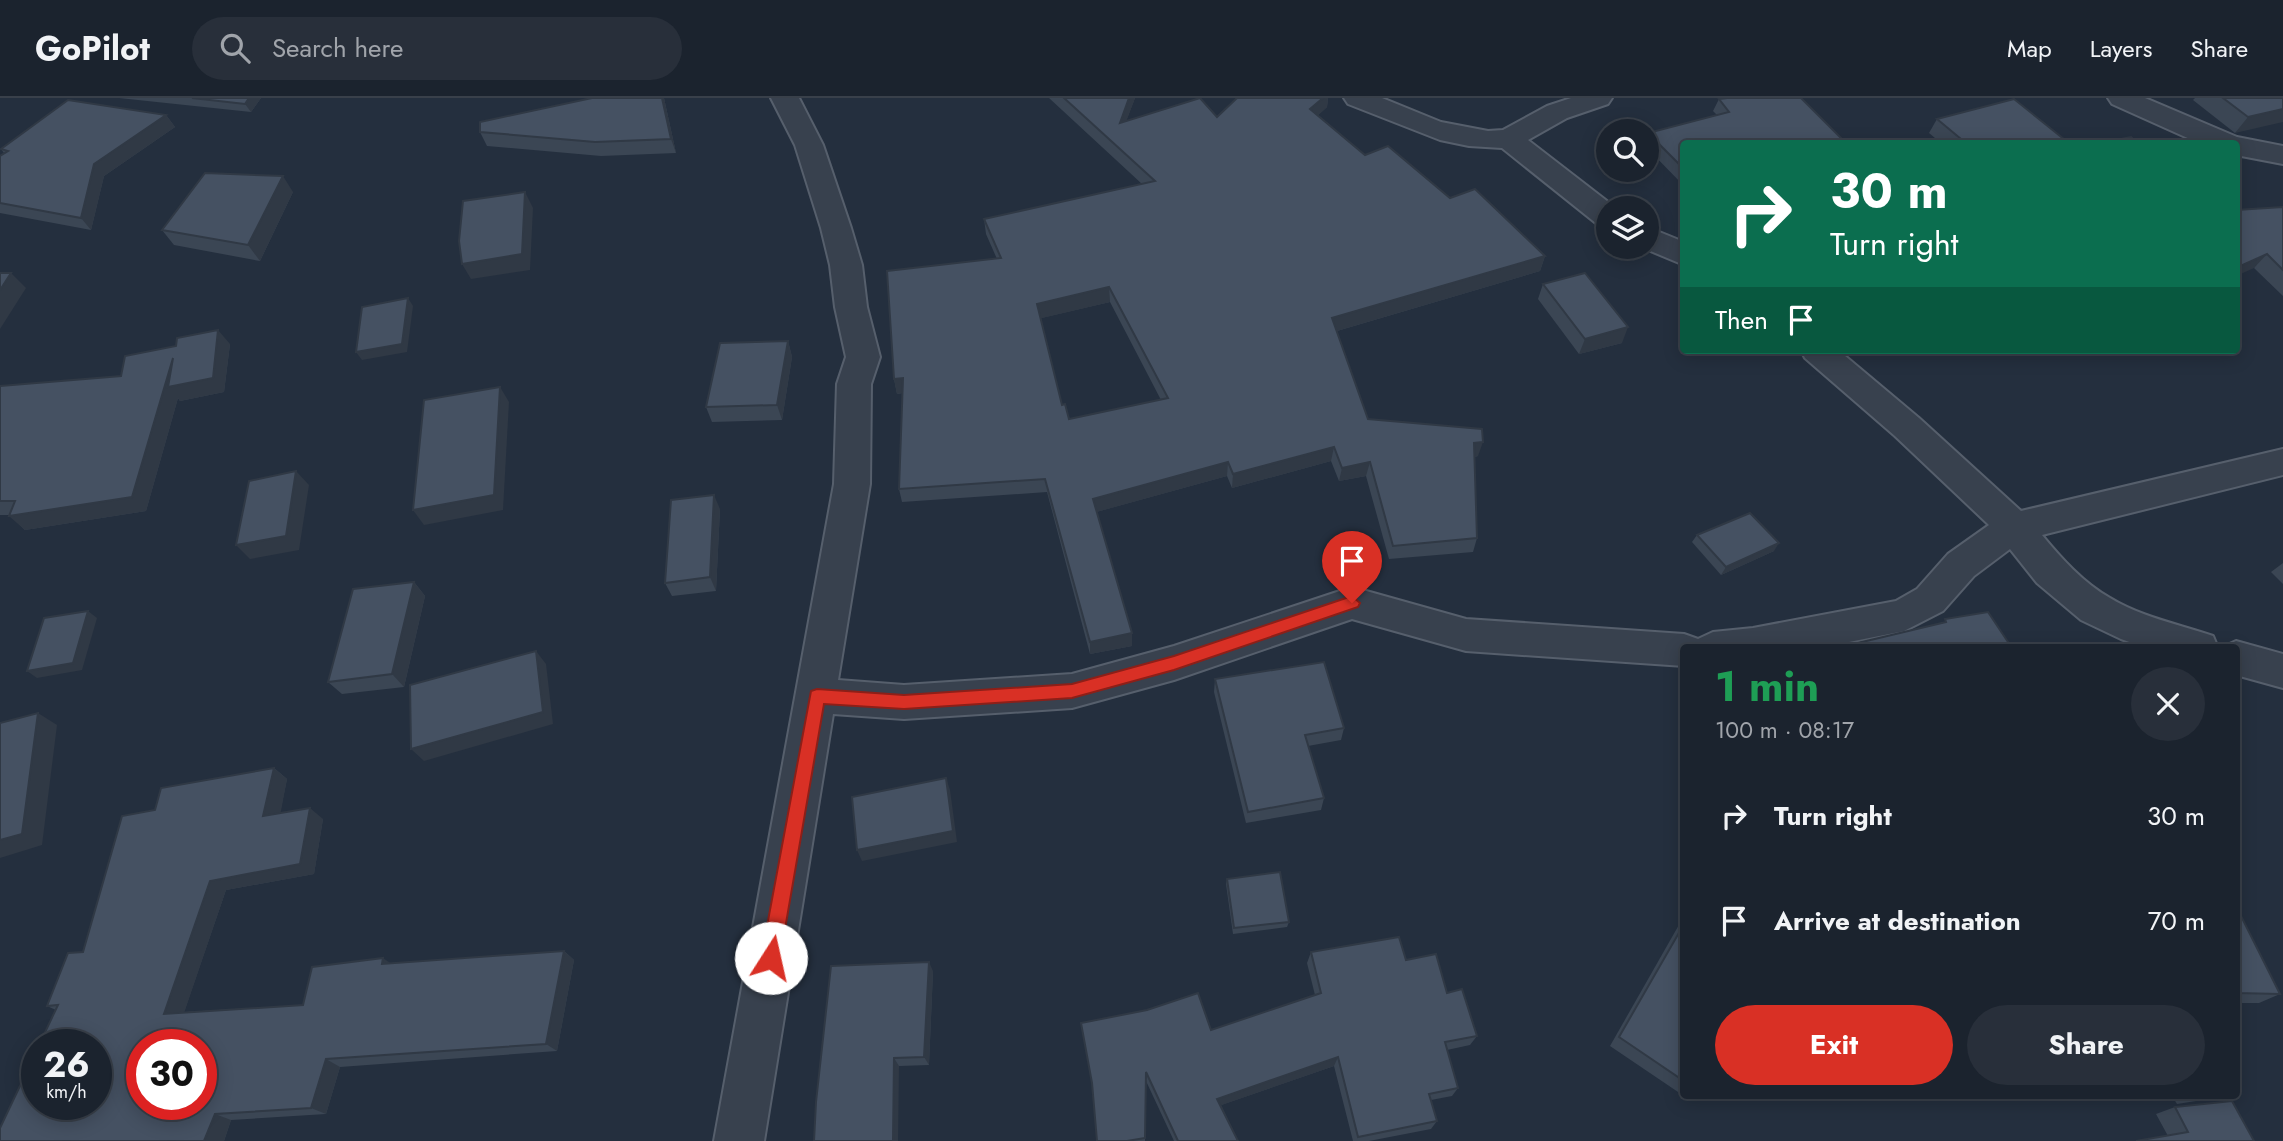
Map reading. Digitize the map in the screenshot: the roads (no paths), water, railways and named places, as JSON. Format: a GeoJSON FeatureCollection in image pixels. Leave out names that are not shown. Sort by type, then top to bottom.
{"type":"FeatureCollection","features":[{"type":"Feature","properties":{"kind":"street"},"geometry":{"type":"LineString","coordinates":[[739,1141],[852,484],[854,384],[863,357],[846,265],[836,228],[809,145],[785,98]]}},
{"type":"Feature","properties":{"kind":"street"},"geometry":{"type":"LineString","coordinates":[[1358,98],[1457,138],[1484,141],[1509,139],[1558,112],[1598,98]]}},
{"type":"Feature","properties":{"kind":"street"},"geometry":{"type":"LineString","coordinates":[[2122,98],[2218,140]]}},
{"type":"Feature","properties":{"kind":"street"},"geometry":{"type":"LineString","coordinates":[[1509,139],[1596,208]]}},
{"type":"Feature","properties":{"kind":"street"},"geometry":{"type":"LineString","coordinates":[[2240,147],[2283,155]]}},
{"type":"Feature","properties":{"kind":"street"},"geometry":{"type":"LineString","coordinates":[[1659,243],[1680,253]]}},
{"type":"Feature","properties":{"kind":"street"},"geometry":{"type":"LineString","coordinates":[[1822,354],[1907,427],[2014,527],[2050,572],[2095,609],[2135,628],[2186,644]]}},
{"type":"Feature","properties":{"kind":"street"},"geometry":{"type":"LineString","coordinates":[[1753,644],[1904,615],[1930,600],[1961,565],[2014,527],[2283,462]]}},
{"type":"Feature","properties":{"kind":"street"},"geometry":{"type":"LineString","coordinates":[[817,696],[904,702],[1072,691],[1174,663],[1352,603],[1466,635],[1680,650]]}},
{"type":"Feature","properties":{"kind":"street"},"geometry":{"type":"LineString","coordinates":[[2240,659],[2283,671]]}}]}
